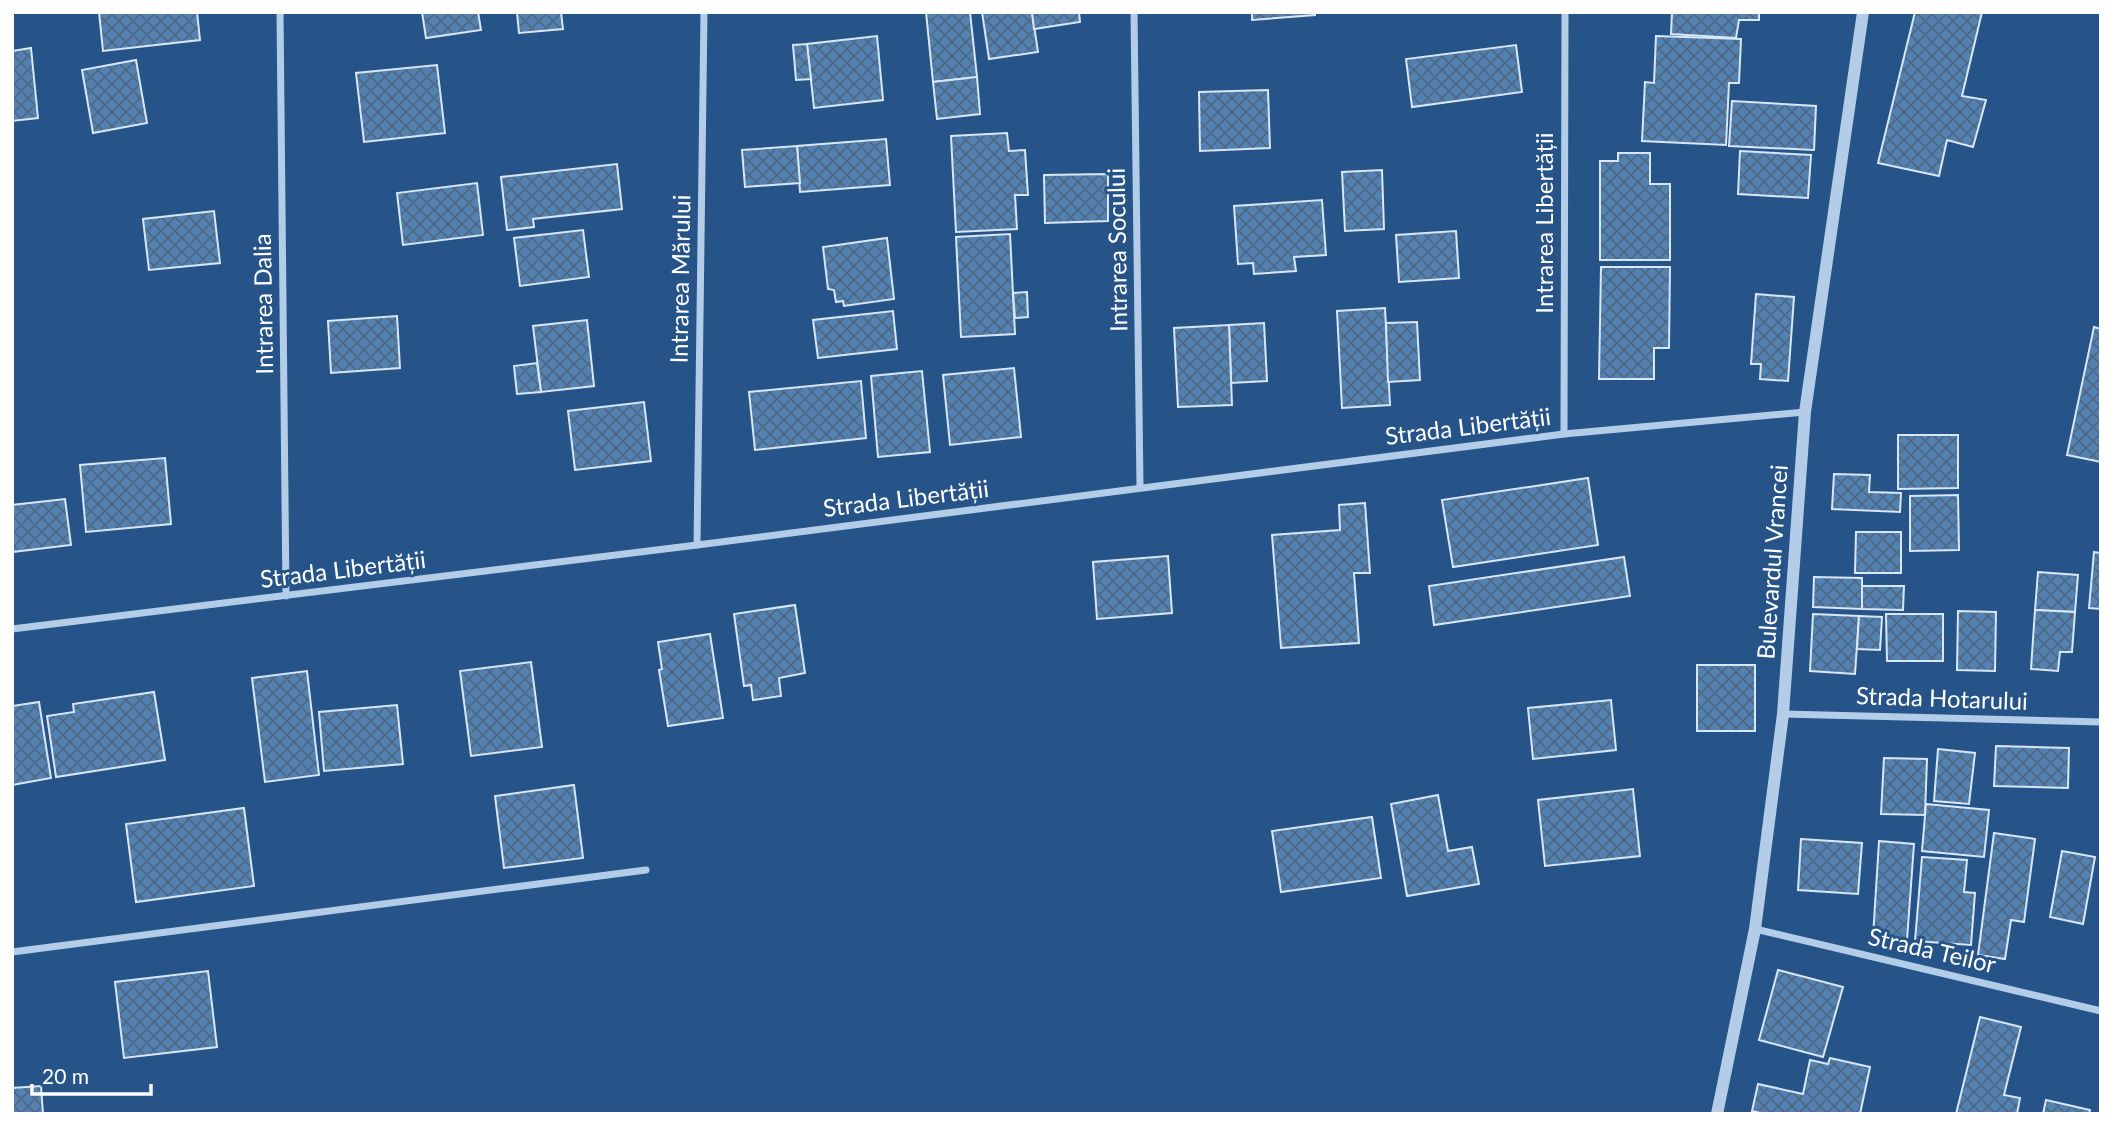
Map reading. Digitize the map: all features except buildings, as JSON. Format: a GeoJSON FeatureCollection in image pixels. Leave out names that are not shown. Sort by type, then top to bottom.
{"type":"FeatureCollection","features":[{"type":"Feature","properties":{"kind":"street","name":"Intrarea Dalia"},"geometry":{"type":"LineString","coordinates":[[280,12],[286,596]]}},
{"type":"Feature","properties":{"kind":"street","name":"Intrarea Mărului"},"geometry":{"type":"LineString","coordinates":[[697,545],[704,12]]}},
{"type":"Feature","properties":{"kind":"street","name":"Intrarea Socului"},"geometry":{"type":"LineString","coordinates":[[1133,12],[1140,487]]}},
{"type":"Feature","properties":{"kind":"street","name":"Intrarea Libertății"},"geometry":{"type":"LineString","coordinates":[[1564,435],[1565,12]]}},
{"type":"Feature","properties":{"kind":"street","name":"Bulevardul Vrancei"},"geometry":{"type":"LineString","coordinates":[[1717,1114],[1755,929],[1783,714],[1805,412],[1863,12]]}},
{"type":"Feature","properties":{"kind":"street","name":"Strada Libertății"},"geometry":{"type":"LineString","coordinates":[[12,629],[1564,435],[1805,412]]}},
{"type":"Feature","properties":{"kind":"street","name":"Strada Hotarului"},"geometry":{"type":"LineString","coordinates":[[1783,714],[2101,722]]}},
{"type":"Feature","properties":{"kind":"street"},"geometry":{"type":"LineString","coordinates":[[12,952],[646,870]]}},
{"type":"Feature","properties":{"kind":"street","name":"Strada Teilor"},"geometry":{"type":"LineString","coordinates":[[1755,929],[2101,1011]]}}]}
